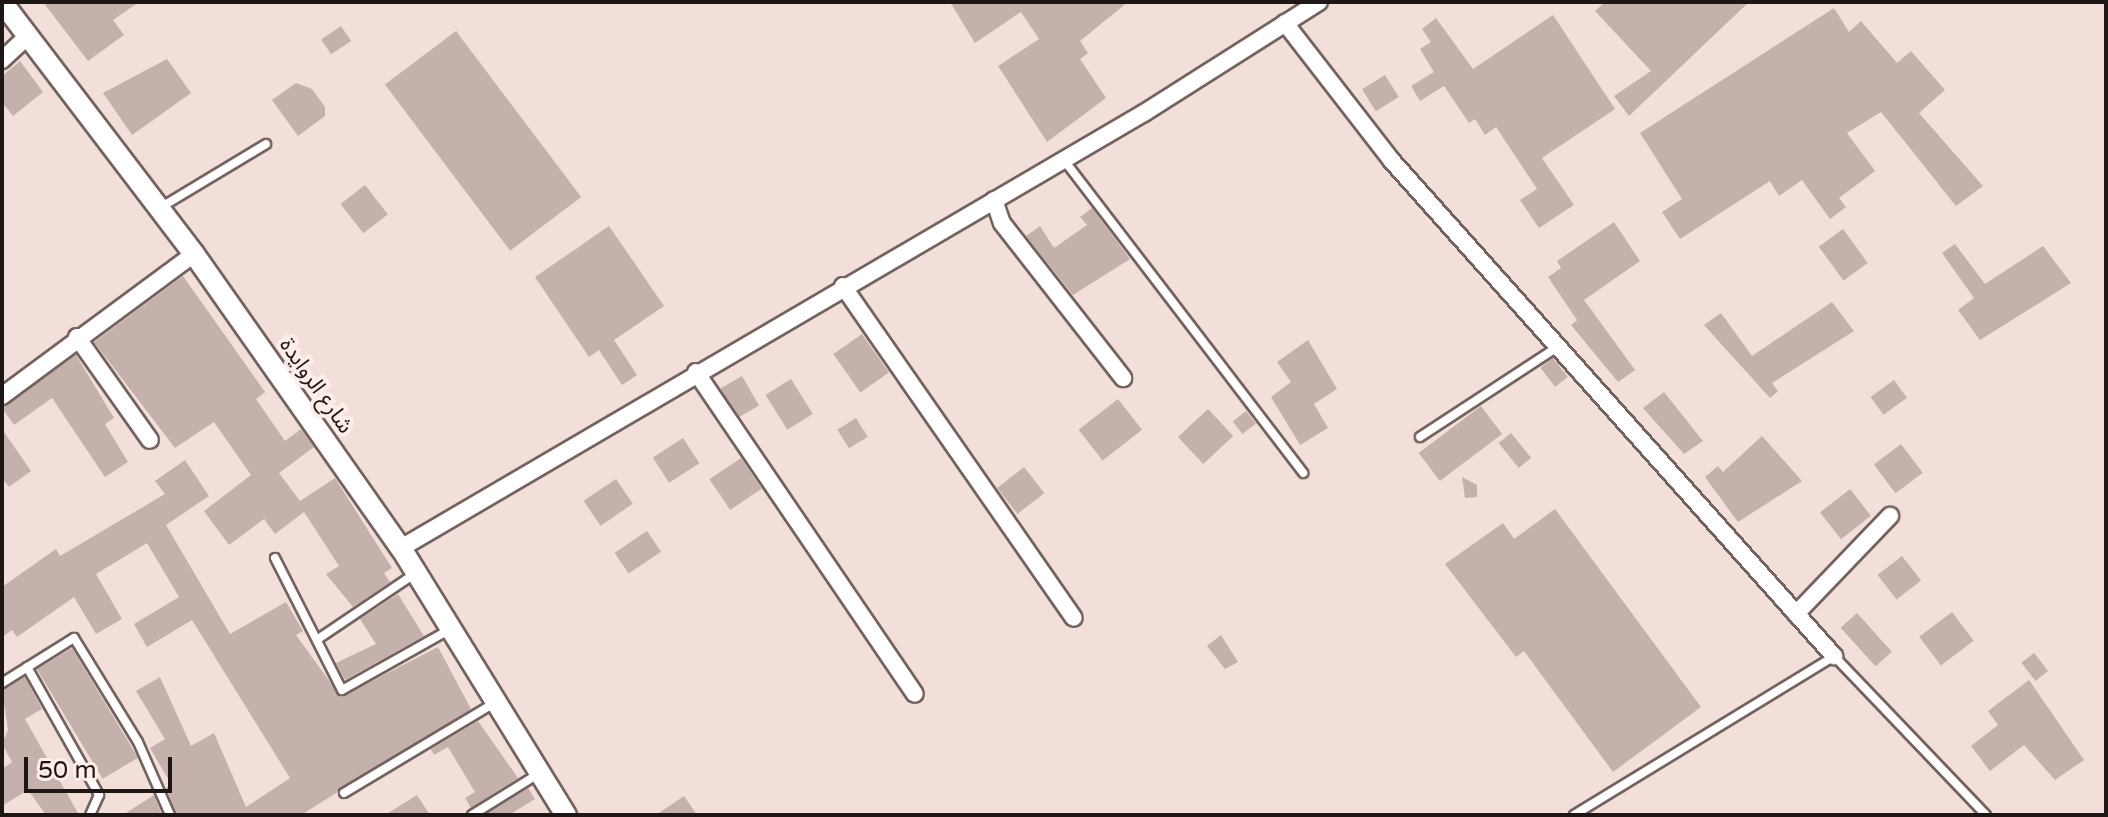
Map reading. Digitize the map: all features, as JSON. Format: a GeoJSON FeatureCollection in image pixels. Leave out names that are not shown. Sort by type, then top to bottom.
{"type":"FeatureCollection","features":[{"type":"Feature","properties":{"kind":"street","name":"شارع الروايدة"},"geometry":{"type":"LineString","coordinates":[[2,2],[194,254],[401,548],[566,815]]}},
{"type":"Feature","properties":{"kind":"street"},"geometry":{"type":"LineString","coordinates":[[401,548],[696,372],[1064,160],[1319,2]]}},
{"type":"Feature","properties":{"kind":"street"},"geometry":{"type":"LineString","coordinates":[[1285,23],[1392,161],[1560,345],[1834,656]]}},
{"type":"Feature","properties":{"kind":"street"},"geometry":{"type":"LineString","coordinates":[[2,60],[27,37]]}},
{"type":"Feature","properties":{"kind":"street"},"geometry":{"type":"LineString","coordinates":[[994,200],[1002,223],[1123,378]]}},
{"type":"Feature","properties":{"kind":"street"},"geometry":{"type":"LineString","coordinates":[[2,396],[77,337],[194,254]]}},
{"type":"Feature","properties":{"kind":"street"},"geometry":{"type":"LineString","coordinates":[[843,286],[1074,618]]}},
{"type":"Feature","properties":{"kind":"street"},"geometry":{"type":"LineString","coordinates":[[77,337],[150,440]]}},
{"type":"Feature","properties":{"kind":"street"},"geometry":{"type":"LineString","coordinates":[[696,372],[915,694]]}},
{"type":"Feature","properties":{"kind":"street"},"geometry":{"type":"LineString","coordinates":[[1796,614],[1890,516]]}},
{"type":"Feature","properties":{"kind":"lane"},"geometry":{"type":"LineString","coordinates":[[157,209],[266,144]]}},
{"type":"Feature","properties":{"kind":"lane"},"geometry":{"type":"LineString","coordinates":[[1064,160],[1303,473]]}},
{"type":"Feature","properties":{"kind":"lane"},"geometry":{"type":"LineString","coordinates":[[1420,437],[1560,345]]}},
{"type":"Feature","properties":{"kind":"lane"},"geometry":{"type":"LineString","coordinates":[[275,558],[342,690],[450,630]]}},
{"type":"Feature","properties":{"kind":"lane"},"geometry":{"type":"LineString","coordinates":[[318,639],[417,573]]}},
{"type":"Feature","properties":{"kind":"lane"},"geometry":{"type":"LineString","coordinates":[[2,683],[74,638],[138,742],[170,815]]}},
{"type":"Feature","properties":{"kind":"lane"},"geometry":{"type":"LineString","coordinates":[[1574,815],[1834,656],[1986,815]]}},
{"type":"Feature","properties":{"kind":"lane"},"geometry":{"type":"LineString","coordinates":[[27,667],[99,795],[90,815]]}},
{"type":"Feature","properties":{"kind":"lane"},"geometry":{"type":"LineString","coordinates":[[344,793],[496,701]]}},
{"type":"Feature","properties":{"kind":"lane"},"geometry":{"type":"LineString","coordinates":[[472,815],[539,774]]}},
{"type":"Feature","properties":{"kind":"building"},"geometry":{"type":"Polygon","coordinates":[[[43,2],[139,2],[113,20],[124,35],[88,61],[43,2]]]}},
{"type":"Feature","properties":{"kind":"building"},"geometry":{"type":"Polygon","coordinates":[[[950,2],[1128,2],[1080,41],[1088,53],[1080,59],[1106,98],[1047,142],[998,66],[1039,39],[1021,12],[975,43],[950,2]]]}},
{"type":"Feature","properties":{"kind":"building"},"geometry":{"type":"Polygon","coordinates":[[[1605,2],[1749,2],[1629,116],[1614,96],[1651,71],[1595,11],[1605,2]]]}},
{"type":"Feature","properties":{"kind":"building"},"geometry":{"type":"Polygon","coordinates":[[[1834,8],[1849,32],[1861,21],[1897,63],[1911,51],[1945,90],[1919,113],[1983,186],[1956,206],[1881,112],[1847,133],[1875,171],[1839,198],[1846,207],[1830,219],[1802,180],[1779,196],[1770,181],[1680,239],[1662,212],[1682,199],[1640,133],[1834,8]]]}},
{"type":"Feature","properties":{"kind":"building"},"geometry":{"type":"Polygon","coordinates":[[[1553,15],[1615,109],[1542,158],[1574,205],[1539,228],[1520,200],[1537,189],[1496,127],[1485,135],[1475,119],[1469,123],[1444,86],[1420,101],[1411,86],[1434,72],[1420,49],[1431,42],[1422,29],[1436,18],[1473,69],[1553,15]]]}},
{"type":"Feature","properties":{"kind":"building"},"geometry":{"type":"Polygon","coordinates":[[[341,26],[351,41],[331,54],[321,39],[341,26]]]}},
{"type":"Feature","properties":{"kind":"building"},"geometry":{"type":"Polygon","coordinates":[[[456,31],[581,197],[510,251],[385,85],[456,31]]]}},
{"type":"Feature","properties":{"kind":"building"},"geometry":{"type":"Polygon","coordinates":[[[167,59],[191,93],[132,135],[103,93],[167,59]]]}},
{"type":"Feature","properties":{"kind":"building"},"geometry":{"type":"Polygon","coordinates":[[[20,61],[43,92],[13,116],[2,102],[2,76],[20,61]]]}},
{"type":"Feature","properties":{"kind":"building"},"geometry":{"type":"Polygon","coordinates":[[[1385,75],[1399,97],[1376,111],[1362,89],[1385,75]]]}},
{"type":"Feature","properties":{"kind":"building"},"geometry":{"type":"Polygon","coordinates":[[[296,83],[312,89],[325,107],[325,116],[298,136],[272,100],[296,83]]]}},
{"type":"Feature","properties":{"kind":"building"},"geometry":{"type":"Polygon","coordinates":[[[365,185],[388,214],[363,233],[341,204],[365,185]]]}},
{"type":"Feature","properties":{"kind":"building"},"geometry":{"type":"Polygon","coordinates":[[[1092,208],[1130,259],[1073,295],[1026,236],[1040,226],[1054,248],[1087,225],[1080,217],[1092,208]]]}},
{"type":"Feature","properties":{"kind":"building"},"geometry":{"type":"Polygon","coordinates":[[[1614,222],[1640,261],[1584,300],[1635,370],[1618,382],[1571,325],[1577,320],[1548,277],[1561,268],[1557,261],[1614,222]]]}},
{"type":"Feature","properties":{"kind":"building"},"geometry":{"type":"Polygon","coordinates":[[[609,226],[664,306],[614,340],[637,375],[622,385],[599,350],[589,357],[535,277],[609,226]]]}},
{"type":"Feature","properties":{"kind":"building"},"geometry":{"type":"Polygon","coordinates":[[[1843,229],[1868,263],[1843,281],[1819,247],[1843,229]]]}},
{"type":"Feature","properties":{"kind":"building"},"geometry":{"type":"Polygon","coordinates":[[[1955,244],[1985,284],[2043,246],[2071,283],[1980,340],[1958,310],[1974,298],[1942,253],[1955,244]]]}},
{"type":"Feature","properties":{"kind":"building"},"geometry":{"type":"Polygon","coordinates":[[[183,276],[265,392],[256,399],[285,441],[301,429],[314,447],[279,473],[300,501],[335,478],[392,568],[384,573],[390,582],[353,607],[326,574],[339,566],[304,512],[275,534],[264,519],[229,545],[204,511],[251,475],[214,422],[175,448],[94,342],[183,276]]]}},
{"type":"Feature","properties":{"kind":"building"},"geometry":{"type":"Polygon","coordinates":[[[1832,302],[1854,331],[1772,383],[1778,391],[1770,398],[1704,325],[1721,313],[1752,356],[1832,302]]]}},
{"type":"Feature","properties":{"kind":"building"},"geometry":{"type":"Polygon","coordinates":[[[862,334],[889,373],[860,393],[833,354],[862,334]]]}},
{"type":"Feature","properties":{"kind":"building"},"geometry":{"type":"Polygon","coordinates":[[[1308,340],[1337,389],[1314,404],[1328,428],[1300,445],[1271,397],[1291,382],[1277,362],[1308,340]]]}},
{"type":"Feature","properties":{"kind":"building"},"geometry":{"type":"Polygon","coordinates":[[[76,355],[114,418],[105,424],[128,462],[105,477],[52,398],[14,425],[2,408],[76,355]]]}},
{"type":"Feature","properties":{"kind":"building"},"geometry":{"type":"Polygon","coordinates":[[[1553,358],[1568,377],[1555,387],[1540,368],[1553,358]]]}},
{"type":"Feature","properties":{"kind":"building"},"geometry":{"type":"Polygon","coordinates":[[[742,376],[759,405],[737,418],[720,389],[742,376]]]}},
{"type":"Feature","properties":{"kind":"building"},"geometry":{"type":"Polygon","coordinates":[[[791,379],[813,414],[787,430],[766,395],[791,379]]]}},
{"type":"Feature","properties":{"kind":"building"},"geometry":{"type":"Polygon","coordinates":[[[1894,380],[1907,398],[1883,415],[1871,397],[1894,380]]]}},
{"type":"Feature","properties":{"kind":"building"},"geometry":{"type":"Polygon","coordinates":[[[1664,392],[1703,441],[1684,454],[1643,408],[1664,392]]]}},
{"type":"Feature","properties":{"kind":"building"},"geometry":{"type":"Polygon","coordinates":[[[1118,399],[1142,430],[1103,461],[1079,430],[1118,399]]]}},
{"type":"Feature","properties":{"kind":"building"},"geometry":{"type":"Polygon","coordinates":[[[1481,406],[1502,434],[1440,481],[1419,453],[1481,406]]]}},
{"type":"Feature","properties":{"kind":"building"},"geometry":{"type":"Polygon","coordinates":[[[1208,409],[1233,436],[1203,464],[1178,437],[1208,409]]]}},
{"type":"Feature","properties":{"kind":"building"},"geometry":{"type":"Polygon","coordinates":[[[1246,411],[1256,424],[1242,434],[1233,421],[1246,411]]]}},
{"type":"Feature","properties":{"kind":"building"},"geometry":{"type":"Polygon","coordinates":[[[856,418],[868,437],[849,448],[837,430],[856,418]]]}},
{"type":"Feature","properties":{"kind":"building"},"geometry":{"type":"Polygon","coordinates":[[[2,429],[31,471],[9,487],[2,478],[2,429]]]}},
{"type":"Feature","properties":{"kind":"building"},"geometry":{"type":"Polygon","coordinates":[[[1511,433],[1531,458],[1519,468],[1499,443],[1511,433]]]}},
{"type":"Feature","properties":{"kind":"building"},"geometry":{"type":"Polygon","coordinates":[[[1762,436],[1802,481],[1738,522],[1705,477],[1718,466],[1723,472],[1762,436]]]}},
{"type":"Feature","properties":{"kind":"building"},"geometry":{"type":"Polygon","coordinates":[[[683,438],[699,463],[669,483],[653,458],[683,438]]]}},
{"type":"Feature","properties":{"kind":"building"},"geometry":{"type":"Polygon","coordinates":[[[1901,444],[1923,473],[1896,493],[1874,464],[1901,444]]]}},
{"type":"Feature","properties":{"kind":"building"},"geometry":{"type":"Polygon","coordinates":[[[741,458],[762,489],[730,510],[709,479],[741,458]]]}},
{"type":"Feature","properties":{"kind":"building"},"geometry":{"type":"Polygon","coordinates":[[[185,460],[209,496],[166,525],[230,634],[286,602],[303,631],[296,635],[341,697],[438,647],[471,709],[301,815],[177,815],[166,788],[171,784],[150,748],[165,739],[136,691],[160,677],[191,746],[214,733],[246,807],[290,778],[192,620],[147,647],[134,624],[179,597],[147,543],[96,574],[122,619],[96,634],[74,597],[17,637],[12,630],[2,637],[2,587],[56,549],[60,556],[165,494],[155,481],[185,460]]]}},
{"type":"Feature","properties":{"kind":"building"},"geometry":{"type":"Polygon","coordinates":[[[1024,467],[1044,493],[1018,514],[997,488],[1024,467]]]}},
{"type":"Feature","properties":{"kind":"building"},"geometry":{"type":"Polygon","coordinates":[[[1462,477],[1477,485],[1477,497],[1465,498],[1462,477]]]}},
{"type":"Feature","properties":{"kind":"building"},"geometry":{"type":"Polygon","coordinates":[[[616,479],[633,504],[600,526],[584,501],[616,479]]]}},
{"type":"Feature","properties":{"kind":"building"},"geometry":{"type":"Polygon","coordinates":[[[1850,489],[1871,516],[1841,539],[1820,512],[1850,489]]]}},
{"type":"Feature","properties":{"kind":"building"},"geometry":{"type":"Polygon","coordinates":[[[1555,509],[1701,707],[1613,772],[1524,651],[1516,657],[1445,564],[1503,523],[1514,539],[1555,509]]]}},
{"type":"Feature","properties":{"kind":"building"},"geometry":{"type":"Polygon","coordinates":[[[647,531],[661,552],[629,574],[615,553],[647,531]]]}},
{"type":"Feature","properties":{"kind":"building"},"geometry":{"type":"Polygon","coordinates":[[[1902,556],[1921,580],[1897,600],[1878,575],[1902,556]]]}},
{"type":"Feature","properties":{"kind":"building"},"geometry":{"type":"Polygon","coordinates":[[[398,594],[424,636],[345,680],[336,663],[376,644],[360,619],[398,594]]]}},
{"type":"Feature","properties":{"kind":"building"},"geometry":{"type":"Polygon","coordinates":[[[1952,612],[1974,641],[1941,665],[1919,637],[1952,612]]]}},
{"type":"Feature","properties":{"kind":"building"},"geometry":{"type":"Polygon","coordinates":[[[1857,613],[1892,652],[1875,666],[1841,628],[1857,613]]]}},
{"type":"Feature","properties":{"kind":"building"},"geometry":{"type":"Polygon","coordinates":[[[1221,635],[1238,662],[1225,669],[1207,646],[1221,635]]]}},
{"type":"Feature","properties":{"kind":"building"},"geometry":{"type":"Polygon","coordinates":[[[72,648],[138,758],[103,779],[37,669],[72,648]]]}},
{"type":"Feature","properties":{"kind":"building"},"geometry":{"type":"Polygon","coordinates":[[[2034,653],[2048,671],[2036,681],[2021,663],[2034,653]]]}},
{"type":"Feature","properties":{"kind":"building"},"geometry":{"type":"Polygon","coordinates":[[[25,677],[42,709],[25,719],[79,815],[46,815],[28,790],[2,806],[2,769],[12,762],[2,744],[8,730],[2,690],[25,677]]]}},
{"type":"Feature","properties":{"kind":"building"},"geometry":{"type":"Polygon","coordinates":[[[2029,680],[2084,760],[2055,780],[2024,745],[1990,771],[1971,746],[1998,725],[1988,711],[2029,680]]]}},
{"type":"Feature","properties":{"kind":"building"},"geometry":{"type":"Polygon","coordinates":[[[478,721],[518,778],[471,808],[465,798],[475,792],[448,747],[434,755],[431,749],[478,721]]]}},
{"type":"Feature","properties":{"kind":"building"},"geometry":{"type":"Polygon","coordinates":[[[528,788],[535,799],[509,815],[485,815],[528,788]]]}},
{"type":"Feature","properties":{"kind":"building"},"geometry":{"type":"Polygon","coordinates":[[[154,795],[162,815],[123,815],[154,795]]]}},
{"type":"Feature","properties":{"kind":"building"},"geometry":{"type":"Polygon","coordinates":[[[417,795],[430,815],[385,815],[417,795]]]}},
{"type":"Feature","properties":{"kind":"building"},"geometry":{"type":"Polygon","coordinates":[[[684,796],[697,815],[656,815],[684,796]]]}}]}
